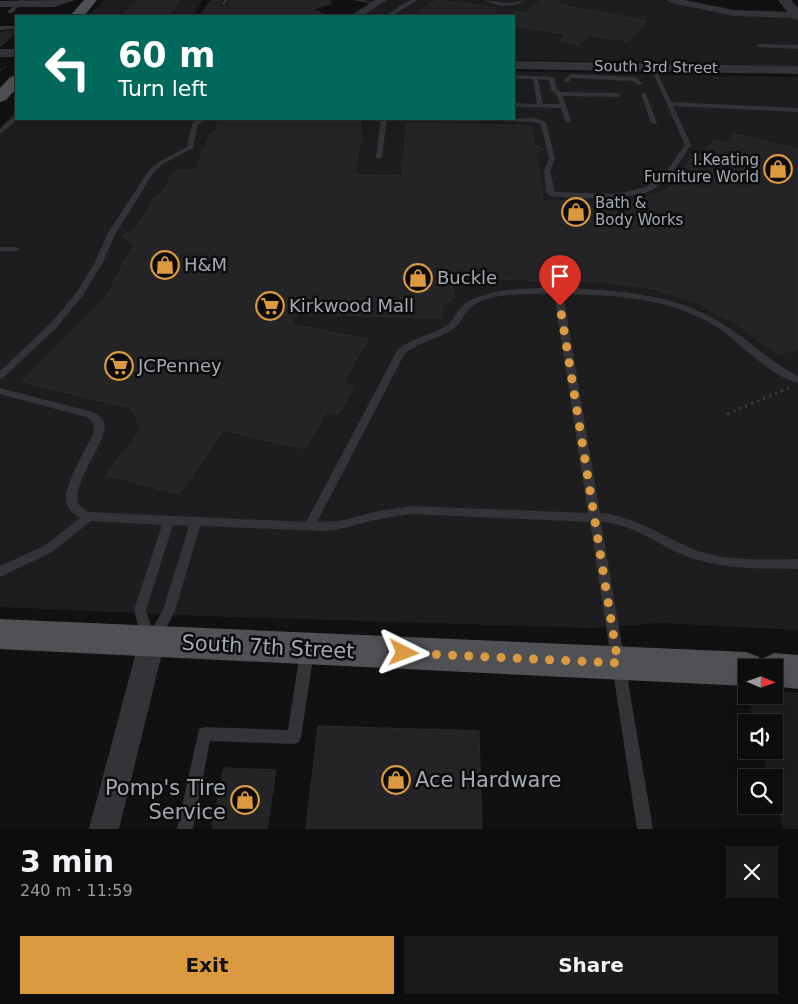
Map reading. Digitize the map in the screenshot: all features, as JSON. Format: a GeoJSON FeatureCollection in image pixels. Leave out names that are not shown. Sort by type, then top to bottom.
{"type":"FeatureCollection","features":[{"type":"Feature","properties":{"kind":"main road"},"geometry":{"type":"LineString","coordinates":[[78,15],[92,0]]}},
{"type":"Feature","properties":{"kind":"main road"},"geometry":{"type":"LineString","coordinates":[[0,98],[15,81]]}},
{"type":"Feature","properties":{"kind":"main road","name":"South 7th Street"},"geometry":{"type":"LineString","coordinates":[[0,634],[738,669]]}},
{"type":"Feature","properties":{"kind":"main road"},"geometry":{"type":"LineString","coordinates":[[783,671],[798,672]]}},
{"type":"Feature","properties":{"kind":"street"},"geometry":{"type":"LineString","coordinates":[[670,0],[734,14],[798,15]]}},
{"type":"Feature","properties":{"kind":"street"},"geometry":{"type":"LineString","coordinates":[[784,0],[798,15]]}},
{"type":"Feature","properties":{"kind":"street"},"geometry":{"type":"LineString","coordinates":[[0,4],[66,1]]}},
{"type":"Feature","properties":{"kind":"street"},"geometry":{"type":"LineString","coordinates":[[358,15],[379,2]]}},
{"type":"Feature","properties":{"kind":"street"},"geometry":{"type":"LineString","coordinates":[[0,53],[15,53]]}},
{"type":"Feature","properties":{"kind":"street","name":"South 3rd Street"},"geometry":{"type":"LineString","coordinates":[[515,65],[798,70]]}},
{"type":"Feature","properties":{"kind":"street"},"geometry":{"type":"LineString","coordinates":[[104,829],[152,641]]}},
{"type":"Feature","properties":{"kind":"lane"},"geometry":{"type":"LineString","coordinates":[[354,0],[379,2]]}},
{"type":"Feature","properties":{"kind":"lane"},"geometry":{"type":"LineString","coordinates":[[390,15],[416,0]]}},
{"type":"Feature","properties":{"kind":"lane"},"geometry":{"type":"LineString","coordinates":[[485,0],[510,5],[518,4],[523,0]]}},
{"type":"Feature","properties":{"kind":"lane"},"geometry":{"type":"LineString","coordinates":[[10,12],[21,2]]}},
{"type":"Feature","properties":{"kind":"lane"},"geometry":{"type":"LineString","coordinates":[[0,28],[15,28]]}},
{"type":"Feature","properties":{"kind":"lane"},"geometry":{"type":"LineString","coordinates":[[759,46],[798,47]]}},
{"type":"Feature","properties":{"kind":"lane"},"geometry":{"type":"LineString","coordinates":[[515,119],[535,120],[544,123],[552,159],[547,171],[550,190],[553,194],[616,196],[638,192],[656,184],[667,174],[688,148],[688,142],[652,67]]}},
{"type":"Feature","properties":{"kind":"lane"},"geometry":{"type":"LineString","coordinates":[[566,81],[571,76],[616,77],[644,83],[650,96],[646,101]]}},
{"type":"Feature","properties":{"kind":"lane"},"geometry":{"type":"LineString","coordinates":[[515,77],[552,78],[554,90],[560,94],[568,121]]}},
{"type":"Feature","properties":{"kind":"lane"},"geometry":{"type":"LineString","coordinates":[[535,77],[540,105]]}},
{"type":"Feature","properties":{"kind":"lane"},"geometry":{"type":"LineString","coordinates":[[560,94],[569,91],[618,95]]}},
{"type":"Feature","properties":{"kind":"lane"},"geometry":{"type":"LineString","coordinates":[[643,94],[654,123]]}},
{"type":"Feature","properties":{"kind":"lane"},"geometry":{"type":"LineString","coordinates":[[670,104],[798,110]]}},
{"type":"Feature","properties":{"kind":"lane"},"geometry":{"type":"LineString","coordinates":[[515,105],[564,106]]}},
{"type":"Feature","properties":{"kind":"lane"},"geometry":{"type":"LineString","coordinates":[[0,132],[15,118]]}},
{"type":"Feature","properties":{"kind":"lane"},"geometry":{"type":"LineString","coordinates":[[0,376],[69,308],[85,286],[103,254],[109,238],[148,175],[161,162],[188,150],[195,124],[201,120]]}},
{"type":"Feature","properties":{"kind":"lane"},"geometry":{"type":"LineString","coordinates":[[379,157],[384,120]]}},
{"type":"Feature","properties":{"kind":"lane"},"geometry":{"type":"LineString","coordinates":[[0,249],[16,249]]}},
{"type":"Feature","properties":{"kind":"lane"},"geometry":{"type":"LineString","coordinates":[[309,527],[401,351],[416,341],[452,327],[462,310],[473,302],[508,291],[624,293],[652,298],[682,307],[710,320],[731,334],[765,362],[795,383]]}},
{"type":"Feature","properties":{"kind":"lane"},"geometry":{"type":"LineString","coordinates":[[558,291],[645,829]]}},
{"type":"Feature","properties":{"kind":"lane"},"geometry":{"type":"LineString","coordinates":[[0,391],[85,413],[98,423],[98,434],[72,490],[70,499],[75,510],[89,518],[309,527],[340,525],[378,514],[411,510],[594,517],[632,524],[706,558],[726,561],[798,564]]}},
{"type":"Feature","properties":{"kind":"lane"},"geometry":{"type":"LineString","coordinates":[[0,572],[48,549],[89,518]]}},
{"type":"Feature","properties":{"kind":"lane"},"geometry":{"type":"LineString","coordinates":[[152,641],[145,629],[140,610],[169,521]]}},
{"type":"Feature","properties":{"kind":"lane"},"geometry":{"type":"LineString","coordinates":[[152,641],[169,611],[196,522]]}},
{"type":"Feature","properties":{"kind":"lane"},"geometry":{"type":"LineString","coordinates":[[185,829],[204,734],[294,737],[307,649]]}},
{"type":"Feature","properties":{"kind":"path"},"geometry":{"type":"LineString","coordinates":[[727,414],[795,383]]}},
{"type":"Feature","properties":{"kind":"shaded area"},"geometry":{"type":"Polygon","coordinates":[[[104,0],[203,0],[194,15],[89,15],[104,0]]]}},
{"type":"Feature","properties":{"kind":"shaded area"},"geometry":{"type":"Polygon","coordinates":[[[374,0],[660,0],[726,14],[798,18],[798,66],[515,60],[515,15],[350,15],[374,0]]]}},
{"type":"Feature","properties":{"kind":"shaded area","name":"Kirkwood Mall"},"geometry":{"type":"Polygon","coordinates":[[[515,71],[798,77],[798,630],[659,623],[591,628],[202,616],[0,607],[0,128],[15,111],[15,120],[515,120],[515,71]]]}},
{"type":"Feature","properties":{"kind":"shaded area"},"geometry":{"type":"Polygon","coordinates":[[[783,692],[798,693],[798,829],[783,829],[779,814],[783,814],[783,769],[767,769],[764,759],[783,759],[783,714],[752,714],[749,704],[783,704],[783,692]]]}},
{"type":"Feature","properties":{"kind":"building"},"geometry":{"type":"Polygon","coordinates":[[[211,0],[222,0],[219,5],[221,7],[227,6],[230,0],[330,0],[331,4],[312,9],[325,15],[201,15],[211,0]]]}},
{"type":"Feature","properties":{"kind":"building"},"geometry":{"type":"Polygon","coordinates":[[[437,0],[496,8],[495,15],[414,15],[437,0]]]}},
{"type":"Feature","properties":{"kind":"building"},"geometry":{"type":"Polygon","coordinates":[[[542,0],[560,0],[556,4],[646,21],[628,41],[588,35],[579,45],[559,41],[566,34],[515,26],[514,11],[526,13],[542,0]]]}},
{"type":"Feature","properties":{"kind":"building"},"geometry":{"type":"Polygon","coordinates":[[[137,1],[179,1],[169,15],[124,15],[137,1]]]}},
{"type":"Feature","properties":{"kind":"building"},"geometry":{"type":"Polygon","coordinates":[[[15,31],[15,33],[0,47],[0,32],[15,31]]]}},
{"type":"Feature","properties":{"kind":"building","name":"Kirkwood Mall"},"geometry":{"type":"Polygon","coordinates":[[[219,120],[360,120],[362,143],[360,143],[355,175],[402,176],[407,123],[531,126],[534,144],[544,149],[536,154],[543,201],[579,200],[581,206],[627,203],[661,193],[698,170],[684,167],[695,154],[702,155],[714,140],[727,143],[734,134],[798,149],[798,348],[779,355],[735,323],[696,302],[656,289],[607,282],[489,279],[489,286],[454,285],[454,298],[442,305],[442,318],[294,314],[293,325],[368,339],[343,383],[354,386],[338,414],[327,411],[305,449],[223,430],[179,494],[106,475],[141,429],[132,408],[22,382],[105,299],[134,244],[123,236],[136,230],[155,196],[160,196],[174,171],[197,170],[202,150],[206,148],[209,135],[216,131],[219,120]]]}},
{"type":"Feature","properties":{"kind":"building","name":"Ace Hardware"},"geometry":{"type":"Polygon","coordinates":[[[318,726],[479,731],[482,829],[306,829],[318,726]]]}},
{"type":"Feature","properties":{"kind":"building","name":"Pomp's Tire Service"},"geometry":{"type":"Polygon","coordinates":[[[224,768],[276,770],[267,829],[212,829],[224,768]]]}},
{"type":"Feature","properties":{"kind":"place","name":"I.Keating Furniture World"},"geometry":{"type":"Point","coordinates":[778,169]}},
{"type":"Feature","properties":{"kind":"place","name":"Bath & Body Works"},"geometry":{"type":"Point","coordinates":[576,212]}},
{"type":"Feature","properties":{"kind":"place","name":"H&M"},"geometry":{"type":"Point","coordinates":[165,265]}},
{"type":"Feature","properties":{"kind":"place","name":"Buckle"},"geometry":{"type":"Point","coordinates":[418,278]}},
{"type":"Feature","properties":{"kind":"place","name":"Kirkwood Mall"},"geometry":{"type":"Point","coordinates":[270,306]}},
{"type":"Feature","properties":{"kind":"place","name":"JCPenney"},"geometry":{"type":"Point","coordinates":[119,366]}},
{"type":"Feature","properties":{"kind":"place","name":"Ace Hardware"},"geometry":{"type":"Point","coordinates":[396,780]}},
{"type":"Feature","properties":{"kind":"place","name":"Pomp's Tire Service"},"geometry":{"type":"Point","coordinates":[245,800]}},
{"type":"Feature","properties":{"kind":"route"},"geometry":{"type":"LineString","coordinates":[[404,653],[618,663],[560,306]]}}]}
